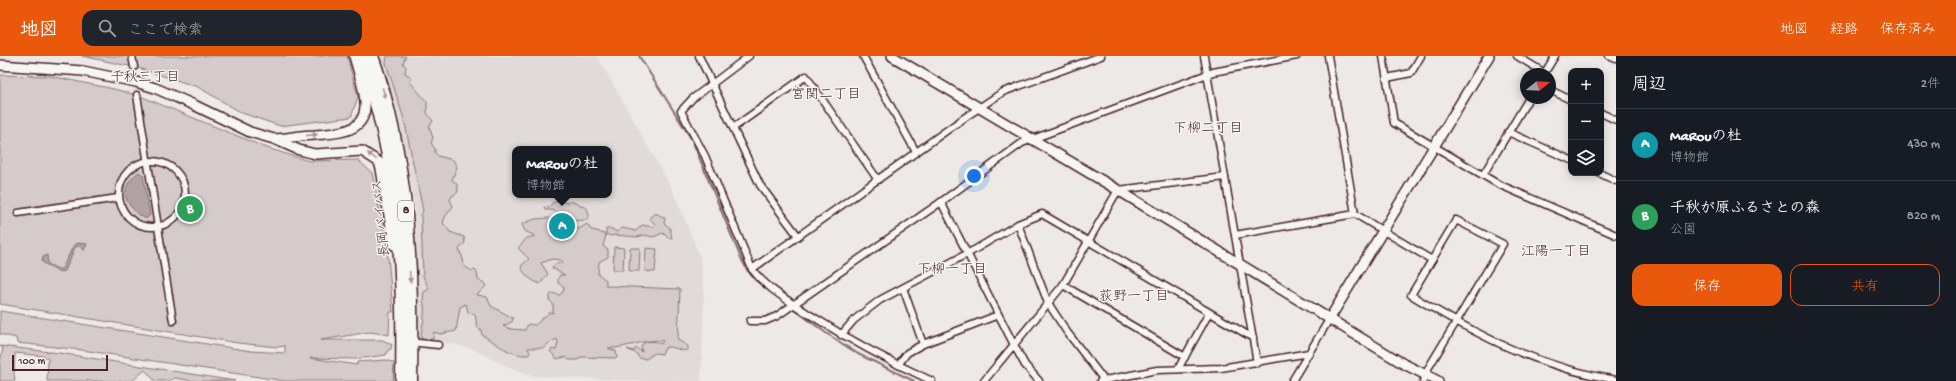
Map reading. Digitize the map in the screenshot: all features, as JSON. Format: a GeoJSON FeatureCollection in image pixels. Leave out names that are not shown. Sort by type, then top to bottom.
{"type":"FeatureCollection","features":[{"type":"Feature","properties":{"kind":"highway","name":"長岡バイパス"},"geometry":{"type":"LineString","coordinates":[[361,56],[373,93],[390,162],[398,219],[407,376]]}},
{"type":"Feature","properties":{"kind":"highway","name":"長岡バイパス"},"geometry":{"type":"LineString","coordinates":[[372,56],[397,144],[406,205],[411,291],[407,376]]}},
{"type":"Feature","properties":{"kind":"street"},"geometry":{"type":"LineString","coordinates":[[132,56],[134,67]]}},
{"type":"Feature","properties":{"kind":"street"},"geometry":{"type":"LineString","coordinates":[[274,139],[336,134],[350,130],[356,126],[361,120],[365,106],[354,56]]}},
{"type":"Feature","properties":{"kind":"street"},"geometry":{"type":"LineString","coordinates":[[699,56],[760,185],[798,236]]}},
{"type":"Feature","properties":{"kind":"street"},"geometry":{"type":"LineString","coordinates":[[749,56],[712,84],[681,111],[705,156],[752,269],[757,275],[793,304],[841,335],[864,348],[932,381]]}},
{"type":"Feature","properties":{"kind":"street"},"geometry":{"type":"LineString","coordinates":[[863,56],[916,152]]}},
{"type":"Feature","properties":{"kind":"street"},"geometry":{"type":"LineString","coordinates":[[892,56],[1118,190],[1240,266],[1330,318],[1425,378],[1438,381]]}},
{"type":"Feature","properties":{"kind":"street"},"geometry":{"type":"LineString","coordinates":[[752,269],[1003,92],[1092,58],[1101,56]]}},
{"type":"Feature","properties":{"kind":"street"},"geometry":{"type":"LineString","coordinates":[[1204,56],[1257,362]]}},
{"type":"Feature","properties":{"kind":"street"},"geometry":{"type":"LineString","coordinates":[[750,321],[769,320],[1031,139],[1207,74],[1297,56]]}},
{"type":"Feature","properties":{"kind":"street"},"geometry":{"type":"LineString","coordinates":[[1328,56],[1355,214]]}},
{"type":"Feature","properties":{"kind":"street"},"geometry":{"type":"LineString","coordinates":[[1383,56],[1394,123],[1434,145],[1498,184],[1616,235]]}},
{"type":"Feature","properties":{"kind":"street"},"geometry":{"type":"LineString","coordinates":[[1387,78],[1411,73],[1421,56]]}},
{"type":"Feature","properties":{"kind":"street"},"geometry":{"type":"LineString","coordinates":[[1292,381],[1489,56]]}},
{"type":"Feature","properties":{"kind":"street"},"geometry":{"type":"LineString","coordinates":[[1517,56],[1536,68]]}},
{"type":"Feature","properties":{"kind":"street"},"geometry":{"type":"LineString","coordinates":[[1547,68],[1555,56]]}},
{"type":"Feature","properties":{"kind":"street"},"geometry":{"type":"LineString","coordinates":[[1609,56],[1616,58]]}},
{"type":"Feature","properties":{"kind":"street"},"geometry":{"type":"LineString","coordinates":[[0,65],[83,71],[136,82],[155,88],[194,105],[250,132],[274,139],[299,150],[315,154],[362,151],[379,162],[402,288]]}},
{"type":"Feature","properties":{"kind":"street"},"geometry":{"type":"LineString","coordinates":[[733,128],[806,76],[878,180]]}},
{"type":"Feature","properties":{"kind":"street"},"geometry":{"type":"LineString","coordinates":[[1556,93],[1568,99]]}},
{"type":"Feature","properties":{"kind":"street"},"geometry":{"type":"LineString","coordinates":[[137,95],[173,321]]}},
{"type":"Feature","properties":{"kind":"street"},"geometry":{"type":"LineString","coordinates":[[1483,175],[1525,104]]}},
{"type":"Feature","properties":{"kind":"street"},"geometry":{"type":"LineString","coordinates":[[1604,114],[1616,120]]}},
{"type":"Feature","properties":{"kind":"street"},"geometry":{"type":"LineString","coordinates":[[1508,132],[1568,159]]}},
{"type":"Feature","properties":{"kind":"street"},"geometry":{"type":"LineString","coordinates":[[147,160],[156,160],[172,167],[180,177],[184,190],[182,206],[178,214],[169,222],[158,227],[149,227],[129,219],[124,213],[118,198],[118,190],[125,174],[137,164],[147,160]]}},
{"type":"Feature","properties":{"kind":"street"},"geometry":{"type":"LineString","coordinates":[[1604,175],[1616,181]]}},
{"type":"Feature","properties":{"kind":"street"},"geometry":{"type":"LineString","coordinates":[[1118,190],[1225,177]]}},
{"type":"Feature","properties":{"kind":"street"},"geometry":{"type":"LineString","coordinates":[[984,381],[1063,285],[1118,190]]}},
{"type":"Feature","properties":{"kind":"street"},"geometry":{"type":"LineString","coordinates":[[18,213],[118,198]]}},
{"type":"Feature","properties":{"kind":"street"},"geometry":{"type":"LineString","coordinates":[[941,202],[1014,345],[1025,365],[1039,381]]}},
{"type":"Feature","properties":{"kind":"street"},"geometry":{"type":"LineString","coordinates":[[841,335],[854,320],[871,305],[967,254],[1018,224],[1042,214],[1253,338]]}},
{"type":"Feature","properties":{"kind":"street"},"geometry":{"type":"LineString","coordinates":[[1235,235],[1355,214],[1432,260]]}},
{"type":"Feature","properties":{"kind":"street"},"geometry":{"type":"LineString","coordinates":[[1425,378],[1456,323],[1504,244],[1456,220],[1411,295],[1456,323],[1498,345],[1532,358],[1569,369],[1616,380]]}},
{"type":"Feature","properties":{"kind":"street"},"geometry":{"type":"LineString","coordinates":[[1018,224],[1048,303],[1102,381],[1157,370],[1221,368],[1309,353]]}},
{"type":"Feature","properties":{"kind":"street"},"geometry":{"type":"LineString","coordinates":[[1063,285],[1185,357]]}},
{"type":"Feature","properties":{"kind":"street"},"geometry":{"type":"LineString","coordinates":[[903,288],[923,344]]}},
{"type":"Feature","properties":{"kind":"street"},"geometry":{"type":"LineString","coordinates":[[1178,369],[1209,313]]}},
{"type":"Feature","properties":{"kind":"street"},"geometry":{"type":"LineString","coordinates":[[898,365],[907,353],[923,344],[998,315]]}},
{"type":"Feature","properties":{"kind":"street"},"geometry":{"type":"LineString","coordinates":[[418,343],[438,345]]}},
{"type":"Feature","properties":{"kind":"shaded area"},"geometry":{"type":"Polygon","coordinates":[[[82,56],[347,56],[358,97],[351,117],[280,126],[242,113],[198,87],[138,68],[82,56]]]}},
{"type":"Feature","properties":{"kind":"shaded area"},"geometry":{"type":"Polygon","coordinates":[[[378,56],[597,56],[672,189],[700,257],[704,291],[701,381],[646,381],[535,376],[512,369],[471,348],[453,344],[429,342],[418,334],[416,225],[413,193],[398,120],[378,56]]]}},
{"type":"Feature","properties":{"kind":"shaded area"},"geometry":{"type":"Polygon","coordinates":[[[387,56],[406,56],[403,63],[406,67],[405,73],[411,77],[410,82],[427,102],[427,113],[433,121],[429,126],[433,138],[431,143],[435,149],[435,153],[438,156],[453,160],[457,167],[452,180],[457,184],[458,192],[452,196],[450,200],[453,206],[445,217],[443,223],[450,232],[464,237],[465,243],[459,249],[464,266],[472,271],[475,270],[478,280],[483,282],[486,286],[477,295],[487,297],[491,306],[513,318],[512,322],[503,326],[511,329],[525,330],[528,324],[535,325],[550,312],[553,313],[553,304],[549,300],[552,293],[559,295],[563,292],[564,287],[558,283],[558,279],[560,275],[565,275],[552,268],[555,264],[563,263],[561,260],[552,259],[541,263],[548,274],[540,284],[528,277],[521,266],[529,259],[518,248],[527,238],[535,236],[525,231],[522,224],[535,219],[549,218],[555,223],[579,229],[587,224],[591,230],[606,235],[603,246],[608,250],[608,257],[599,262],[598,274],[606,280],[606,286],[680,289],[678,340],[688,346],[688,350],[685,351],[668,347],[665,348],[662,354],[655,353],[646,359],[639,358],[637,354],[627,349],[634,351],[636,348],[642,352],[641,346],[645,342],[653,341],[661,344],[663,341],[656,340],[642,342],[622,347],[608,348],[616,351],[617,358],[581,357],[578,360],[569,360],[565,357],[557,359],[550,351],[552,349],[556,350],[558,342],[557,339],[549,343],[544,348],[528,348],[530,353],[528,355],[515,354],[482,335],[481,330],[477,327],[475,314],[468,313],[466,304],[460,307],[456,331],[440,334],[434,332],[433,339],[425,340],[421,338],[424,318],[423,295],[424,292],[429,289],[423,276],[421,215],[423,211],[404,119],[386,63],[387,56]]]}},
{"type":"Feature","properties":{"kind":"shaded area"},"geometry":{"type":"Polygon","coordinates":[[[0,75],[50,76],[114,89],[140,96],[267,148],[309,161],[358,160],[372,173],[387,245],[393,312],[390,312],[389,335],[370,332],[321,340],[383,340],[392,345],[391,349],[388,350],[386,355],[356,359],[310,358],[357,365],[357,362],[386,360],[394,363],[393,381],[285,381],[82,350],[17,343],[16,338],[0,334],[0,311],[251,351],[285,353],[285,346],[277,347],[238,343],[0,304],[0,75]]]}},
{"type":"Feature","properties":{"kind":"shaded area"},"geometry":{"type":"Polygon","coordinates":[[[139,172],[143,175],[150,215],[146,219],[133,209],[128,203],[126,197],[127,185],[139,172]]]}},
{"type":"Feature","properties":{"kind":"shaded area"},"geometry":{"type":"Polygon","coordinates":[[[558,201],[568,203],[571,201],[580,205],[581,207],[583,206],[587,208],[589,216],[587,220],[569,221],[567,217],[552,210],[545,210],[544,207],[549,208],[552,203],[558,201]]]}},
{"type":"Feature","properties":{"kind":"shaded area"},"geometry":{"type":"Polygon","coordinates":[[[655,213],[665,218],[664,223],[670,228],[672,238],[668,238],[663,233],[653,237],[644,235],[638,237],[610,236],[606,234],[606,229],[612,229],[617,232],[622,228],[636,231],[642,225],[653,227],[655,224],[649,218],[655,213]]]}},
{"type":"Feature","properties":{"kind":"shaded area"},"geometry":{"type":"Polygon","coordinates":[[[78,243],[87,244],[84,250],[79,246],[75,247],[65,271],[58,272],[42,262],[43,257],[47,255],[48,264],[58,269],[62,269],[73,246],[78,243]]]}},
{"type":"Feature","properties":{"kind":"shaded area"},"geometry":{"type":"Polygon","coordinates":[[[614,247],[624,248],[623,270],[613,270],[614,247]]]}},
{"type":"Feature","properties":{"kind":"shaded area"},"geometry":{"type":"Polygon","coordinates":[[[630,248],[640,248],[639,271],[629,271],[630,248]]]}},
{"type":"Feature","properties":{"kind":"shaded area"},"geometry":{"type":"Polygon","coordinates":[[[646,248],[657,249],[655,272],[645,271],[646,248]]]}},
{"type":"Feature","properties":{"kind":"shaded area"},"geometry":{"type":"Polygon","coordinates":[[[0,346],[59,353],[235,381],[194,381],[175,378],[168,381],[155,381],[145,370],[132,381],[47,381],[48,359],[44,356],[15,353],[15,381],[0,381],[0,363],[3,348],[0,346]]]}},
{"type":"Feature","properties":{"kind":"waterway"},"geometry":{"type":"LineString","coordinates":[[639,56],[692,140],[740,256],[747,270],[755,280],[826,333],[858,354],[914,381]]}},
{"type":"Feature","properties":{"kind":"place","name":"千秋が原ふるさとの森"},"geometry":{"type":"Point","coordinates":[190,209]}},
{"type":"Feature","properties":{"kind":"place","name":"MaRouの杜"},"geometry":{"type":"Point","coordinates":[562,226]}},
{"type":"Feature","properties":{"kind":"district","name":"千秋三丁目"},"geometry":{"type":"Point","coordinates":[145,78]}},
{"type":"Feature","properties":{"kind":"district","name":"宮関二丁目"},"geometry":{"type":"Point","coordinates":[826,95]}},
{"type":"Feature","properties":{"kind":"district","name":"下柳二丁目"},"geometry":{"type":"Point","coordinates":[1208,129]}},
{"type":"Feature","properties":{"kind":"district","name":"江陽一丁目"},"geometry":{"type":"Point","coordinates":[1556,252]}},
{"type":"Feature","properties":{"kind":"district","name":"下柳一丁目"},"geometry":{"type":"Point","coordinates":[952,270]}},
{"type":"Feature","properties":{"kind":"district","name":"荻野一丁目"},"geometry":{"type":"Point","coordinates":[1134,297]}}]}
